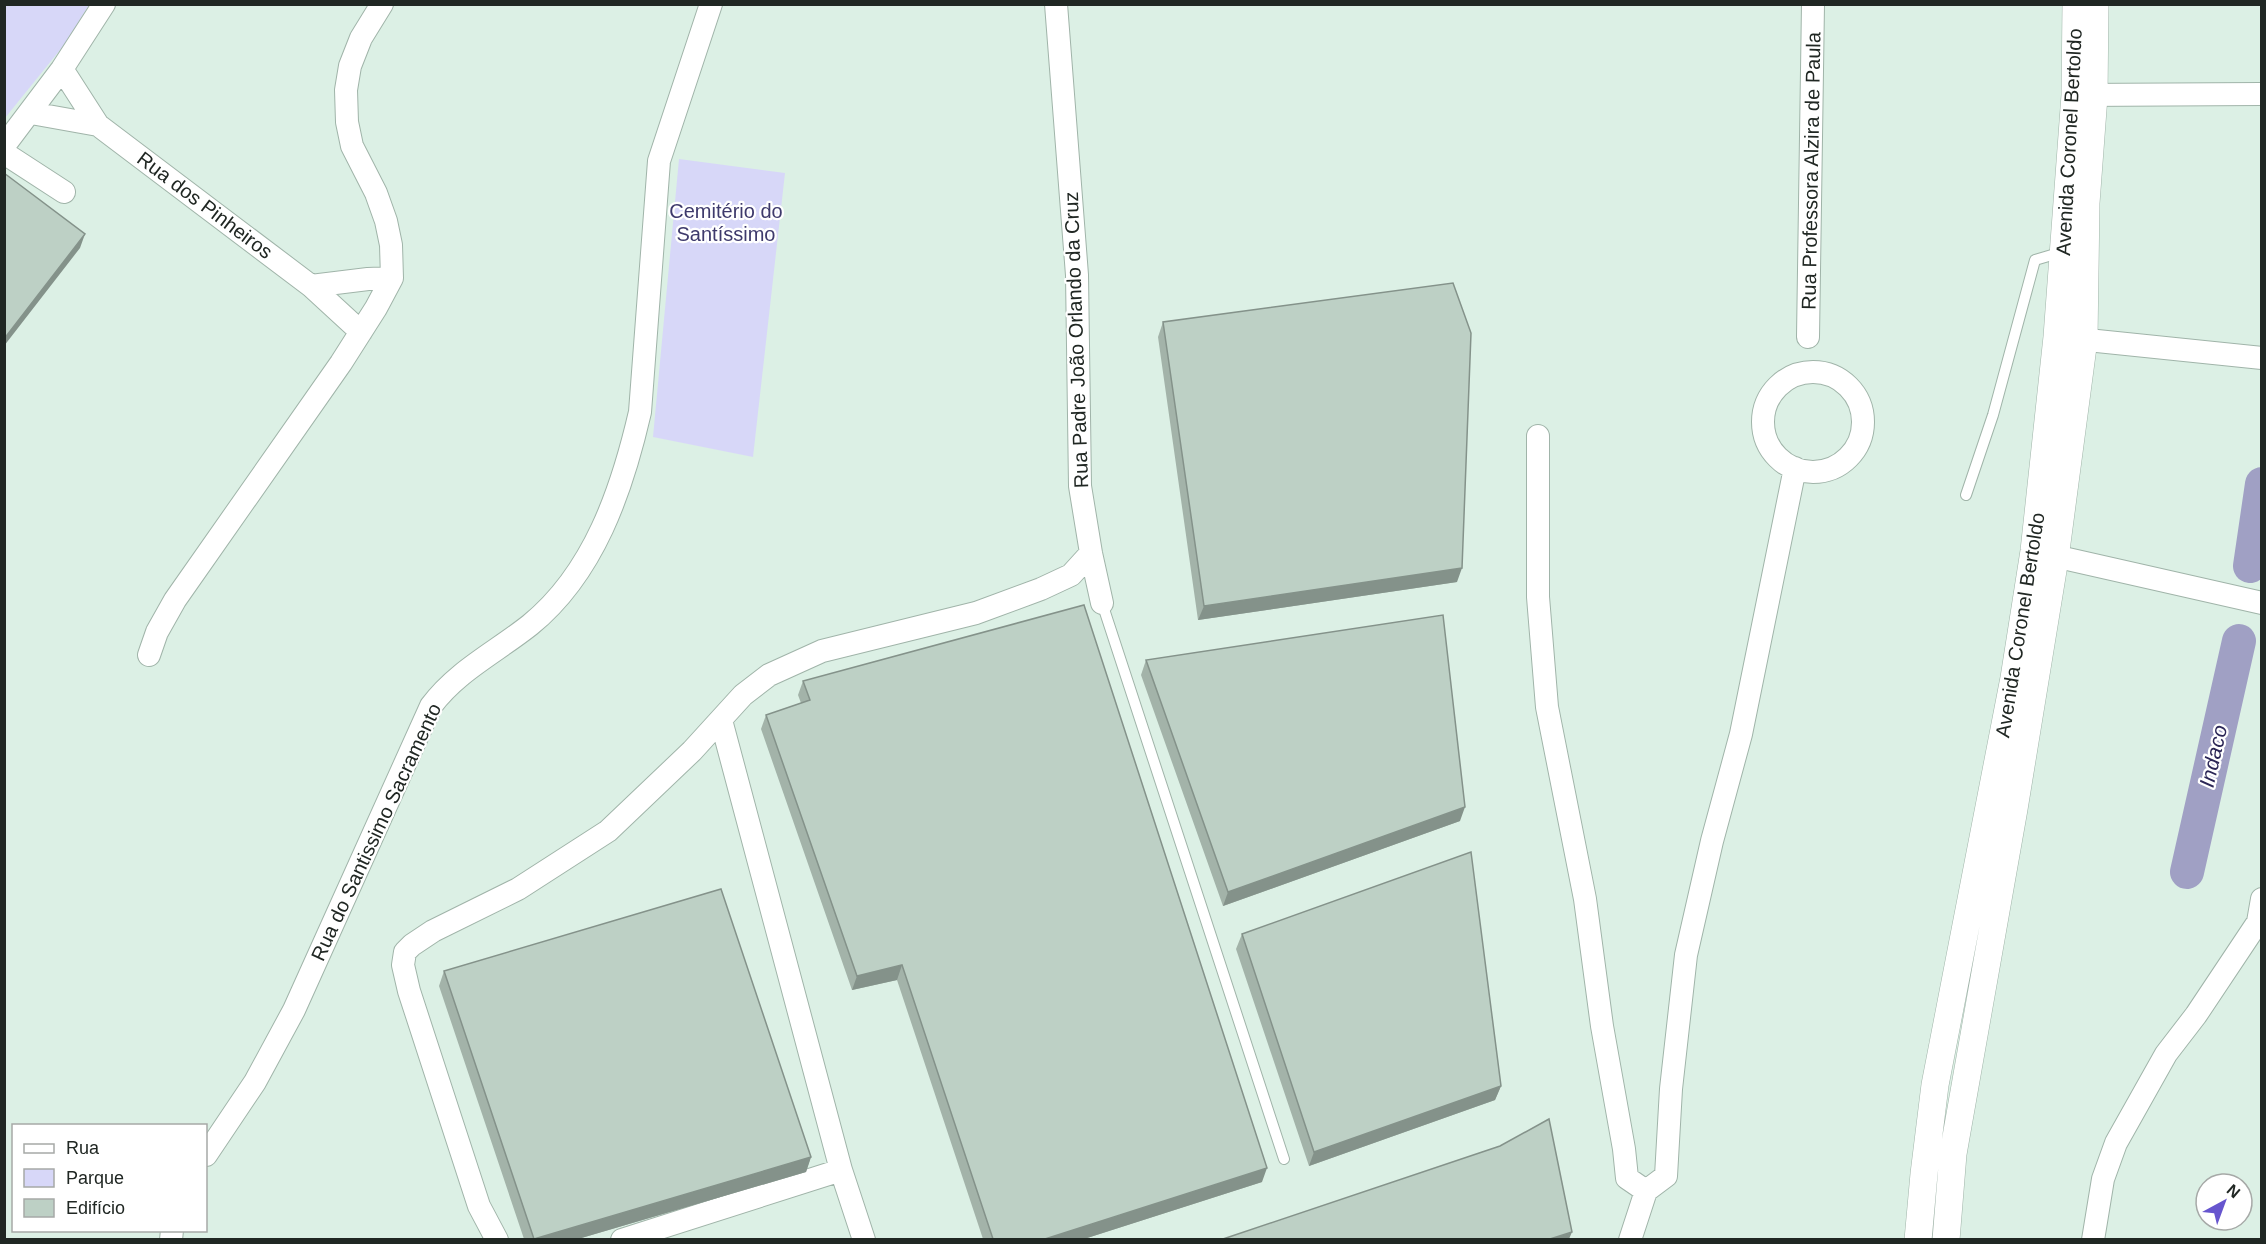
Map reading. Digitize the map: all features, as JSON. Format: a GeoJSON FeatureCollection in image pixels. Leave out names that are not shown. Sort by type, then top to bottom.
{"type":"FeatureCollection","features":[{"type":"Feature","properties":{"kind":"street"},"geometry":{"type":"LineString","coordinates":[[4,146],[62,69],[104,4]]}},
{"type":"Feature","properties":{"kind":"street"},"geometry":{"type":"LineString","coordinates":[[149,655],[157,632],[175,600],[361,332],[392,278],[391,246],[386,221],[376,193],[352,146],[347,122],[346,100],[350,66],[361,38],[382,4]]}},
{"type":"Feature","properties":{"kind":"street","name":"Rua do Santissimo Sacramento"},"geometry":{"type":"LineString","coordinates":[[207,1154],[255,1082],[294,1010],[431,706],[441,692],[457,677],[531,625],[562,595],[582,567],[599,536],[632,446],[640,412],[659,161],[711,4]]}},
{"type":"Feature","properties":{"kind":"street","name":"Rua Padre João Orlando da Cruz"},"geometry":{"type":"LineString","coordinates":[[1056,4],[1077,275],[1080,486],[1102,603]]}},
{"type":"Feature","properties":{"kind":"street","name":"Rua Professora Alzira de Paula"},"geometry":{"type":"LineString","coordinates":[[1808,337],[1813,4]]}},
{"type":"Feature","properties":{"kind":"street","name":"Avenida Coronel Bertoldo"},"geometry":{"type":"LineString","coordinates":[[1946,1239],[1953,1154],[2002,807],[2014,678],[2044,554],[2084,339],[2085,95],[2076,4]]}},
{"type":"Feature","properties":{"kind":"street","name":"Avenida Coronel Bertoldo"},"geometry":{"type":"LineString","coordinates":[[2044,554],[2062,252],[2085,95],[2095,4]]}},
{"type":"Feature","properties":{"kind":"street","name":"Rua dos Pinheiros"},"geometry":{"type":"LineString","coordinates":[[62,69],[98,125],[311,286],[361,332]]}},
{"type":"Feature","properties":{"kind":"street"},"geometry":{"type":"LineString","coordinates":[[2085,95],[2262,94]]}},
{"type":"Feature","properties":{"kind":"street","name":"Rua dos Pinheiros"},"geometry":{"type":"LineString","coordinates":[[31,113],[98,125]]}},
{"type":"Feature","properties":{"kind":"street"},"geometry":{"type":"LineString","coordinates":[[4,153],[64,192]]}},
{"type":"Feature","properties":{"kind":"street"},"geometry":{"type":"LineString","coordinates":[[311,286],[392,278]]}},
{"type":"Feature","properties":{"kind":"street"},"geometry":{"type":"LineString","coordinates":[[2057,337],[2262,358]]}},
{"type":"Feature","properties":{"kind":"street"},"geometry":{"type":"LineString","coordinates":[[1817,372],[1833,376],[1846,385],[1857,398],[1862,413],[1862,429],[1857,444],[1848,458],[1835,467],[1819,471],[1803,471],[1795,468],[1787,465],[1774,454],[1766,439],[1762,423],[1765,406],[1773,391],[1785,380],[1800,373],[1817,372]]}},
{"type":"Feature","properties":{"kind":"street"},"geometry":{"type":"LineString","coordinates":[[1538,436],[1538,597],[1547,706],[1585,900],[1602,1026],[1627,1178],[1646,1191]]}},
{"type":"Feature","properties":{"kind":"street"},"geometry":{"type":"LineString","coordinates":[[1630,1239],[1646,1191],[1666,1176],[1671,1089],[1686,956],[1712,841],[1741,734],[1795,468]]}},
{"type":"Feature","properties":{"kind":"street"},"geometry":{"type":"LineString","coordinates":[[497,1239],[479,1206],[412,1003],[403,965],[405,952],[433,931],[518,889],[608,831],[692,751],[743,695],[769,675],[822,651],[976,613],[1041,590],[1071,575],[1091,553]]}},
{"type":"Feature","properties":{"kind":"street"},"geometry":{"type":"LineString","coordinates":[[2044,554],[2262,603]]}},
{"type":"Feature","properties":{"kind":"street"},"geometry":{"type":"LineString","coordinates":[[721,720],[841,1170],[864,1239]]}},
{"type":"Feature","properties":{"kind":"street","name":"Avenida Coronel Bertoldo"},"geometry":{"type":"LineString","coordinates":[[1918,1239],[1923,1174],[1935,1085],[2002,807]]}},
{"type":"Feature","properties":{"kind":"street"},"geometry":{"type":"LineString","coordinates":[[2094,1239],[2103,1179],[2116,1143],[2166,1054],[2260,926],[2262,899]]}},
{"type":"Feature","properties":{"kind":"street"},"geometry":{"type":"LineString","coordinates":[[622,1239],[841,1170]]}},
{"type":"Feature","properties":{"kind":"lane"},"geometry":{"type":"LineString","coordinates":[[1966,495],[1993,415],[2036,260],[2062,252]]}},
{"type":"Feature","properties":{"kind":"lane"},"geometry":{"type":"LineString","coordinates":[[1102,603],[1284,1159]]}},
{"type":"Feature","properties":{"kind":"green space"},"geometry":{"type":"Polygon","coordinates":[[[5,4],[89,5],[64,45],[5,118],[5,4]]]}},
{"type":"Feature","properties":{"kind":"green space","name":"Cemitério do Santíssimo"},"geometry":{"type":"Polygon","coordinates":[[[679,159],[785,173],[753,457],[653,437],[679,159]]]}},
{"type":"Feature","properties":{"kind":"building"},"geometry":{"type":"Polygon","coordinates":[[[4,173],[85,234],[4,339],[4,173]]]}},
{"type":"Feature","properties":{"kind":"building"},"geometry":{"type":"Polygon","coordinates":[[[1453,283],[1471,333],[1462,568],[1204,606],[1163,322],[1453,283]]]}},
{"type":"Feature","properties":{"kind":"building"},"geometry":{"type":"Polygon","coordinates":[[[1084,605],[1267,1168],[1045,1239],[993,1239],[902,965],[857,976],[766,715],[810,700],[803,681],[1084,605]]]}},
{"type":"Feature","properties":{"kind":"building"},"geometry":{"type":"Polygon","coordinates":[[[1443,615],[1465,807],[1228,892],[1146,660],[1443,615]]]}},
{"type":"Feature","properties":{"kind":"building"},"geometry":{"type":"Polygon","coordinates":[[[1471,852],[1501,1086],[1314,1152],[1242,934],[1471,852]]]}},
{"type":"Feature","properties":{"kind":"building"},"geometry":{"type":"Polygon","coordinates":[[[721,889],[811,1157],[534,1239],[444,971],[721,889]]]}},
{"type":"Feature","properties":{"kind":"building"},"geometry":{"type":"Polygon","coordinates":[[[1549,1119],[1572,1232],[1550,1239],[1223,1239],[1500,1146],[1549,1119]]]}},
{"type":"Feature","properties":{"kind":"waterway","name":"Indaco"},"geometry":{"type":"LineString","coordinates":[[2250,566],[2262,484]]}},
{"type":"Feature","properties":{"kind":"waterway","name":"Indaco"},"geometry":{"type":"LineString","coordinates":[[2187,872],[2239,641]]}}]}
